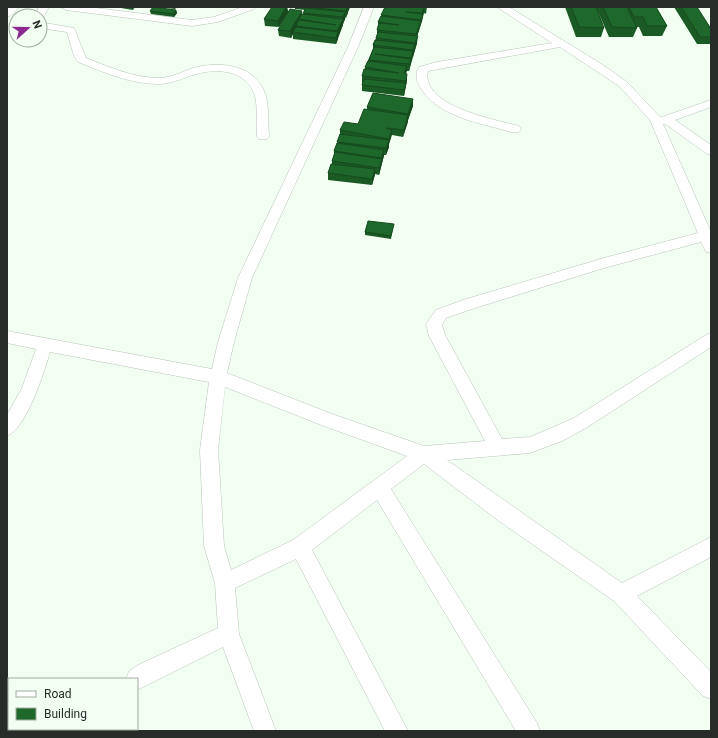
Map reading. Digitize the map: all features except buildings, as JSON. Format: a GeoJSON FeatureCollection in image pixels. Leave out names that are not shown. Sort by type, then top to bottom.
{"type":"FeatureCollection","features":[{"type":"Feature","properties":{"kind":"street"},"geometry":{"type":"LineString","coordinates":[[7,14],[15,7]]}},
{"type":"Feature","properties":{"kind":"street"},"geometry":{"type":"LineString","coordinates":[[66,7],[192,23],[224,18],[248,7]]}},
{"type":"Feature","properties":{"kind":"street"},"geometry":{"type":"LineString","coordinates":[[265,731],[229,634],[225,583],[214,546],[210,450],[218,377],[226,342],[245,278],[353,47],[369,7]]}},
{"type":"Feature","properties":{"kind":"street"},"geometry":{"type":"LineString","coordinates":[[502,7],[623,84],[660,119],[676,125],[711,151]]}},
{"type":"Feature","properties":{"kind":"street"},"geometry":{"type":"LineString","coordinates":[[48,27],[71,30],[79,56],[82,60],[135,78],[158,81],[170,80],[183,74],[209,67],[236,70],[252,81],[260,95],[263,136]]}},
{"type":"Feature","properties":{"kind":"street"},"geometry":{"type":"LineString","coordinates":[[515,129],[450,108],[430,95],[422,82],[421,74],[423,69],[437,65],[562,44]]}},
{"type":"Feature","properties":{"kind":"street"},"geometry":{"type":"LineString","coordinates":[[660,119],[711,103]]}},
{"type":"Feature","properties":{"kind":"street"},"geometry":{"type":"LineString","coordinates":[[498,448],[437,336],[434,324],[441,314],[468,304],[604,263],[708,242],[660,119]]}},
{"type":"Feature","properties":{"kind":"street"},"geometry":{"type":"LineString","coordinates":[[7,337],[218,377],[424,454],[506,514],[621,594],[711,688]]}},
{"type":"Feature","properties":{"kind":"street"},"geometry":{"type":"LineString","coordinates":[[225,583],[300,547],[379,486],[424,454],[530,445],[556,435],[580,423],[711,339]]}},
{"type":"Feature","properties":{"kind":"street"},"geometry":{"type":"LineString","coordinates":[[7,428],[14,420],[28,394],[45,344]]}},
{"type":"Feature","properties":{"kind":"street"},"geometry":{"type":"LineString","coordinates":[[379,486],[529,731]]}},
{"type":"Feature","properties":{"kind":"street"},"geometry":{"type":"LineString","coordinates":[[300,547],[397,731]]}},
{"type":"Feature","properties":{"kind":"street"},"geometry":{"type":"LineString","coordinates":[[621,594],[711,547]]}},
{"type":"Feature","properties":{"kind":"street"},"geometry":{"type":"LineString","coordinates":[[138,678],[148,672],[229,634]]}},
{"type":"Feature","properties":{"kind":"street"},"geometry":{"type":"LineString","coordinates":[[51,731],[56,730]]}}]}
